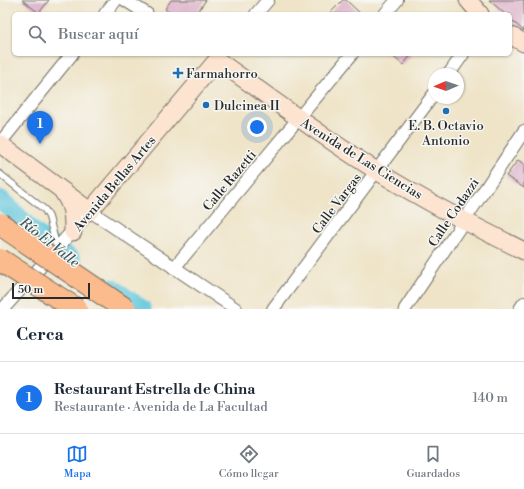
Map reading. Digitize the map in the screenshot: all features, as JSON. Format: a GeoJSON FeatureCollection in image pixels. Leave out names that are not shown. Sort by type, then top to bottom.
{"type":"FeatureCollection","features":[{"type":"Feature","properties":{"kind":"highway"},"geometry":{"type":"LineString","coordinates":[[0,224],[125,309]]}},
{"type":"Feature","properties":{"kind":"highway"},"geometry":{"type":"LineString","coordinates":[[0,239],[103,309]]}},
{"type":"Feature","properties":{"kind":"highway"},"geometry":{"type":"LineString","coordinates":[[0,260],[76,309]]}},
{"type":"Feature","properties":{"kind":"highway"},"geometry":{"type":"LineString","coordinates":[[0,275],[53,309]]}},
{"type":"Feature","properties":{"kind":"street"},"geometry":{"type":"LineString","coordinates":[[107,12],[116,0]]}},
{"type":"Feature","properties":{"kind":"street"},"geometry":{"type":"LineString","coordinates":[[125,0],[143,12]]}},
{"type":"Feature","properties":{"kind":"street"},"geometry":{"type":"LineString","coordinates":[[258,12],[268,0]]}},
{"type":"Feature","properties":{"kind":"street"},"geometry":{"type":"LineString","coordinates":[[387,12],[397,0]]}},
{"type":"Feature","properties":{"kind":"street"},"geometry":{"type":"LineString","coordinates":[[468,0],[478,12]]}},
{"type":"Feature","properties":{"kind":"street"},"geometry":{"type":"LineString","coordinates":[[512,36],[524,43]]}},
{"type":"Feature","properties":{"kind":"street"},"geometry":{"type":"LineString","coordinates":[[70,56],[0,143],[90,211],[236,309]]}},
{"type":"Feature","properties":{"kind":"street","name":"Avenida de Las Ciencias"},"geometry":{"type":"LineString","coordinates":[[215,56],[299,118],[377,171],[464,221],[524,251]]}},
{"type":"Feature","properties":{"kind":"street","name":"Avenida Bellas Artes"},"geometry":{"type":"LineString","coordinates":[[3,309],[106,192],[215,56]]}},
{"type":"Feature","properties":{"kind":"street","name":"Calle Razetti"},"geometry":{"type":"LineString","coordinates":[[174,268],[350,56]]}},
{"type":"Feature","properties":{"kind":"street"},"geometry":{"type":"LineString","coordinates":[[452,68],[462,56]]}},
{"type":"Feature","properties":{"kind":"street","name":"Calle Vargas"},"geometry":{"type":"LineString","coordinates":[[273,309],[428,102]]}},
{"type":"Feature","properties":{"kind":"street","name":"Calle Codazzi"},"geometry":{"type":"LineString","coordinates":[[405,309],[524,130]]}},
{"type":"Feature","properties":{"kind":"street"},"geometry":{"type":"LineString","coordinates":[[61,188],[84,194],[106,192]]}},
{"type":"Feature","properties":{"kind":"street"},"geometry":{"type":"LineString","coordinates":[[61,188],[71,204],[73,211],[72,232]]}},
{"type":"Feature","properties":{"kind":"street"},"geometry":{"type":"LineString","coordinates":[[520,309],[524,303]]}},
{"type":"Feature","properties":{"kind":"lane"},"geometry":{"type":"LineString","coordinates":[[0,174],[45,210],[49,217],[57,249]]}},
{"type":"Feature","properties":{"kind":"building"},"geometry":{"type":"Polygon","coordinates":[[[22,0],[49,0],[40,12],[22,0]]]}},
{"type":"Feature","properties":{"kind":"building"},"geometry":{"type":"Polygon","coordinates":[[[171,0],[206,0],[197,12],[169,12],[165,9],[171,0]]]}},
{"type":"Feature","properties":{"kind":"building"},"geometry":{"type":"Polygon","coordinates":[[[343,0],[346,0],[359,12],[331,12],[343,0]]]}},
{"type":"Feature","properties":{"kind":"building"},"geometry":{"type":"Polygon","coordinates":[[[489,0],[524,0],[524,31],[512,21],[512,12],[503,12],[489,0]]]}},
{"type":"Feature","properties":{"kind":"building"},"geometry":{"type":"Polygon","coordinates":[[[392,56],[410,56],[403,65],[392,56]]]}},
{"type":"Feature","properties":{"kind":"building"},"geometry":{"type":"Polygon","coordinates":[[[518,160],[524,164],[524,188],[506,176],[518,160]]]}},
{"type":"Feature","properties":{"kind":"waterway","name":"Río El Valle"},"geometry":{"type":"LineString","coordinates":[[0,199],[35,233],[72,260]]}},
{"type":"Feature","properties":{"kind":"waterway","name":"Río El Valle"},"geometry":{"type":"LineString","coordinates":[[112,288],[142,309]]}},
{"type":"Feature","properties":{"kind":"place","name":"Farmahorro"},"geometry":{"type":"Point","coordinates":[178,73]}},
{"type":"Feature","properties":{"kind":"place","name":"Dulcinea II"},"geometry":{"type":"Point","coordinates":[206,105]}},
{"type":"Feature","properties":{"kind":"place","name":"E. B. Octavio Antonio"},"geometry":{"type":"Point","coordinates":[446,111]}},
{"type":"Feature","properties":{"kind":"place","name":"Restaurant Estrella de China"},"geometry":{"type":"Point","coordinates":[40,144]}}]}
